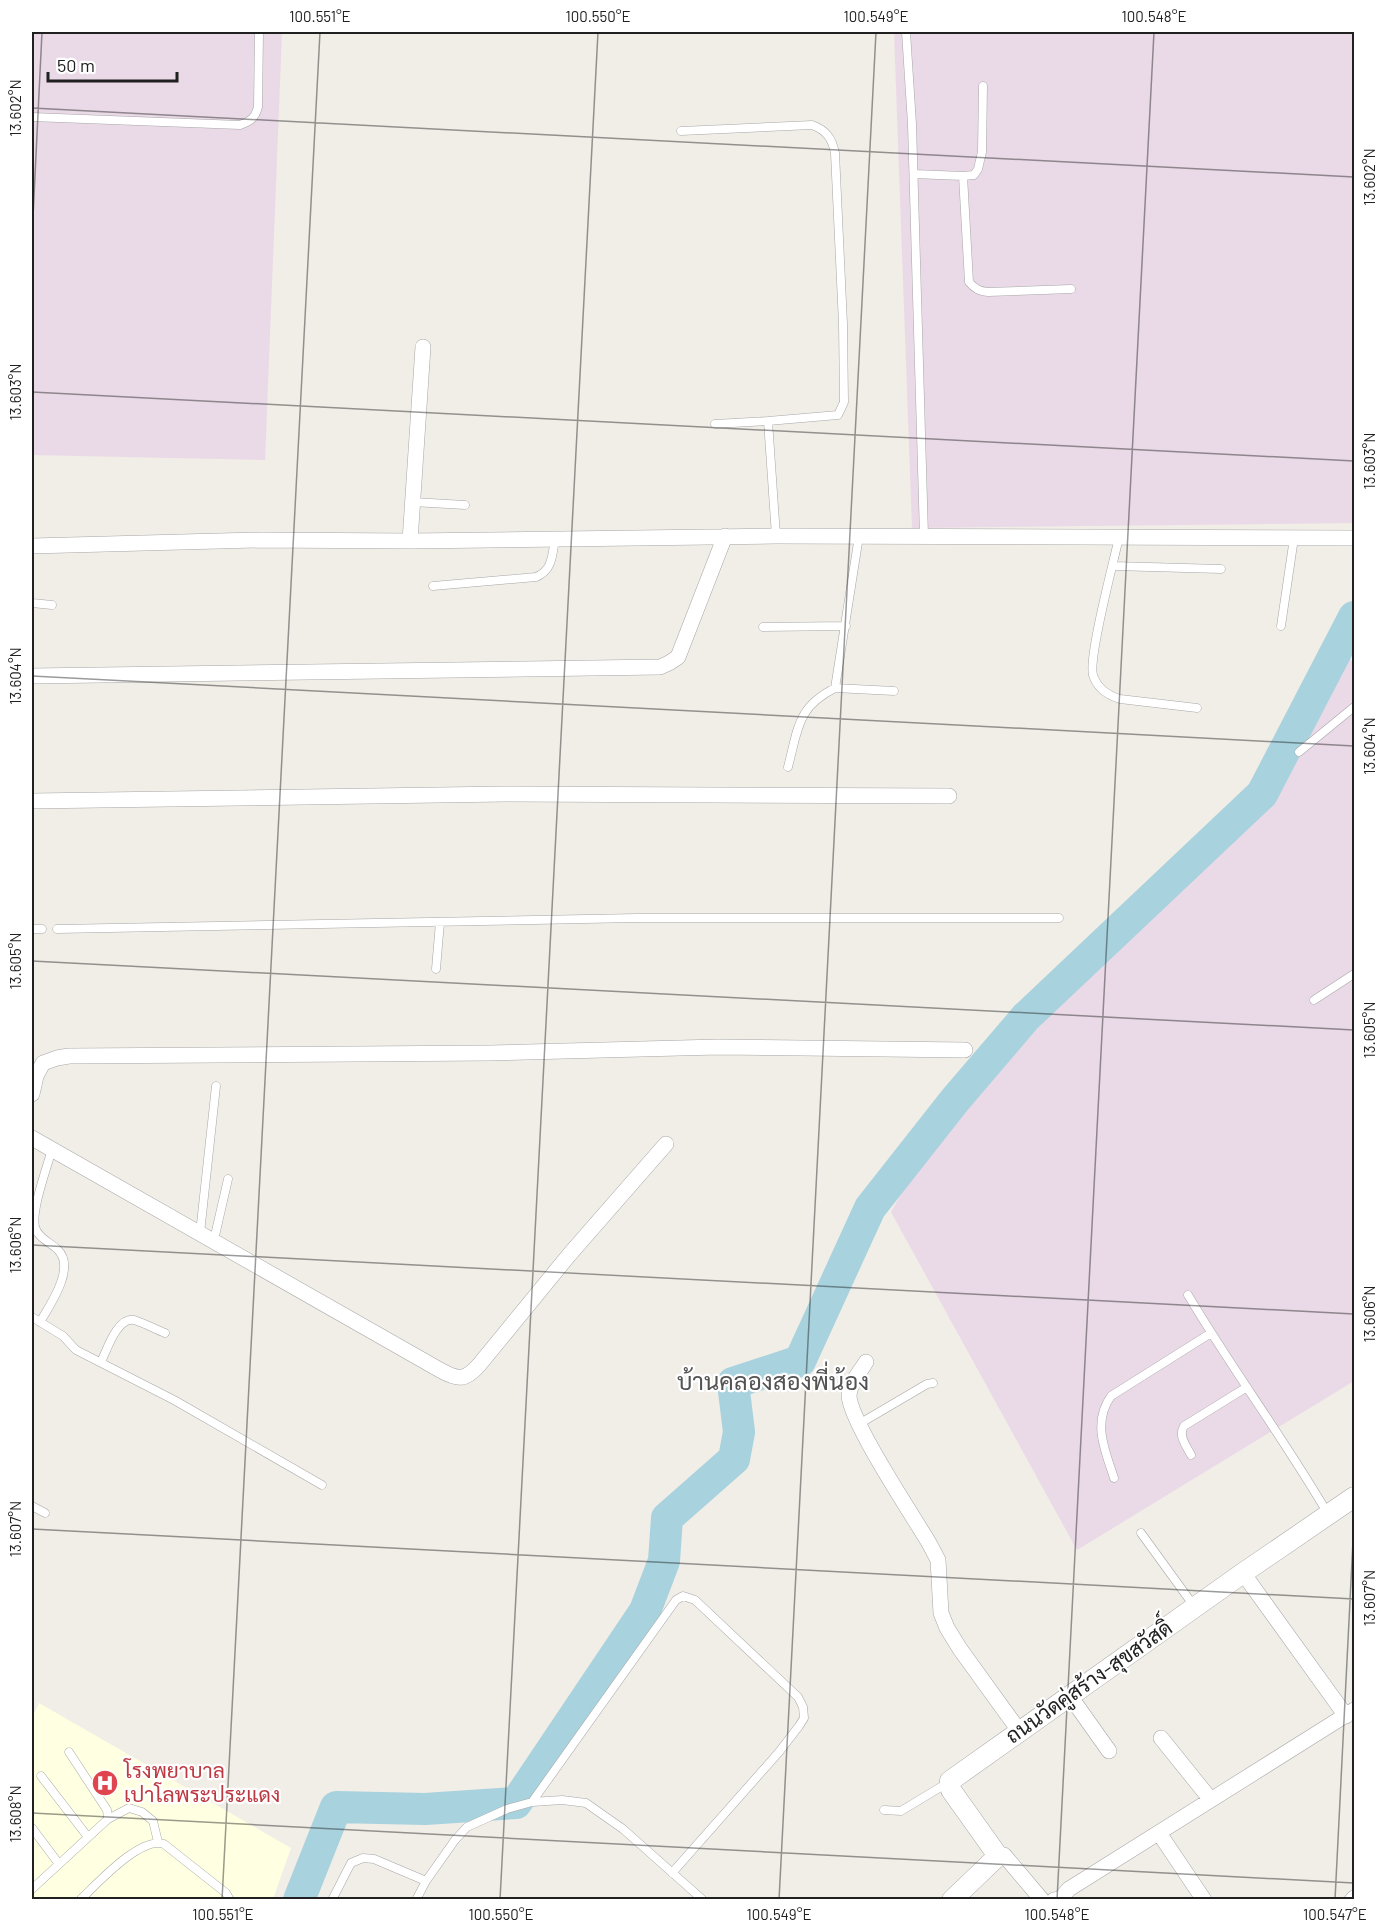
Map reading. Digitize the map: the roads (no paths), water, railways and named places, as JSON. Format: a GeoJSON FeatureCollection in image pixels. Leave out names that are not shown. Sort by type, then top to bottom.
{"type":"FeatureCollection","features":[{"type":"Feature","properties":{"kind":"street"},"geometry":{"type":"LineString","coordinates":[[410,541],[423,347]]}},
{"type":"Feature","properties":{"kind":"street"},"geometry":{"type":"LineString","coordinates":[[32,546],[260,540],[410,541],[776,536],[1354,538]]}},
{"type":"Feature","properties":{"kind":"street"},"geometry":{"type":"LineString","coordinates":[[32,676],[660,667],[678,657],[725,537]]}},
{"type":"Feature","properties":{"kind":"street"},"geometry":{"type":"LineString","coordinates":[[32,801],[506,794],[949,796]]}},
{"type":"Feature","properties":{"kind":"street"},"geometry":{"type":"LineString","coordinates":[[32,1094],[36,1076],[43,1063],[69,1056],[490,1053],[718,1047],[965,1050]]}},
{"type":"Feature","properties":{"kind":"street"},"geometry":{"type":"LineString","coordinates":[[32,1138],[450,1376],[460,1377],[470,1376],[569,1255],[666,1144]]}},
{"type":"Feature","properties":{"kind":"street"},"geometry":{"type":"LineString","coordinates":[[866,1362],[849,1394],[858,1424],[938,1560],[942,1613],[947,1628],[1020,1732]]}},
{"type":"Feature","properties":{"kind":"street","name":"ถนนวัดคู่สร้าง-สุขสวัสดิ์"},"geometry":{"type":"LineString","coordinates":[[951,1781],[1243,1573],[1354,1497]]}},
{"type":"Feature","properties":{"kind":"street"},"geometry":{"type":"LineString","coordinates":[[1054,1899],[1060,1899],[1069,1889],[1350,1713],[1243,1573]]}},
{"type":"Feature","properties":{"kind":"street"},"geometry":{"type":"LineString","coordinates":[[1070,1696],[1109,1751]]}},
{"type":"Feature","properties":{"kind":"street"},"geometry":{"type":"LineString","coordinates":[[1161,1738],[1211,1800]]}},
{"type":"Feature","properties":{"kind":"street"},"geometry":{"type":"LineString","coordinates":[[951,1781],[951,1790],[998,1856]]}},
{"type":"Feature","properties":{"kind":"street"},"geometry":{"type":"LineString","coordinates":[[1159,1833],[1204,1899]]}},
{"type":"Feature","properties":{"kind":"street"},"geometry":{"type":"LineString","coordinates":[[952,1899],[998,1856],[1004,1855],[1042,1899]]}},
{"type":"Feature","properties":{"kind":"lane"},"geometry":{"type":"LineString","coordinates":[[32,117],[240,125],[250,122],[256,115],[258,107],[259,32]]}},
{"type":"Feature","properties":{"kind":"lane"},"geometry":{"type":"LineString","coordinates":[[906,32],[914,174],[924,536]]}},
{"type":"Feature","properties":{"kind":"lane"},"geometry":{"type":"LineString","coordinates":[[914,174],[974,175],[981,163],[983,86]]}},
{"type":"Feature","properties":{"kind":"lane"},"geometry":{"type":"LineString","coordinates":[[681,131],[812,125],[828,135],[833,142],[835,153],[843,313],[844,402],[838,415],[715,424]]}},
{"type":"Feature","properties":{"kind":"lane"},"geometry":{"type":"LineString","coordinates":[[963,176],[969,282],[979,291],[988,292],[1071,289]]}},
{"type":"Feature","properties":{"kind":"lane"},"geometry":{"type":"LineString","coordinates":[[768,421],[776,536]]}},
{"type":"Feature","properties":{"kind":"lane"},"geometry":{"type":"LineString","coordinates":[[413,502],[465,505]]}},
{"type":"Feature","properties":{"kind":"lane"},"geometry":{"type":"LineString","coordinates":[[835,687],[860,536]]}},
{"type":"Feature","properties":{"kind":"lane"},"geometry":{"type":"LineString","coordinates":[[1119,537],[1094,655],[1094,676],[1107,695],[1120,699],[1197,708]]}},
{"type":"Feature","properties":{"kind":"lane"},"geometry":{"type":"LineString","coordinates":[[1281,626],[1294,538]]}},
{"type":"Feature","properties":{"kind":"lane"},"geometry":{"type":"LineString","coordinates":[[433,586],[536,577],[544,574],[551,565],[555,539]]}},
{"type":"Feature","properties":{"kind":"lane"},"geometry":{"type":"LineString","coordinates":[[1113,566],[1221,569]]}},
{"type":"Feature","properties":{"kind":"lane"},"geometry":{"type":"LineString","coordinates":[[32,603],[52,605]]}},
{"type":"Feature","properties":{"kind":"lane"},"geometry":{"type":"LineString","coordinates":[[763,627],[846,626]]}},
{"type":"Feature","properties":{"kind":"lane"},"geometry":{"type":"LineString","coordinates":[[788,767],[801,717],[810,703],[821,694],[835,687],[894,691]]}},
{"type":"Feature","properties":{"kind":"lane"},"geometry":{"type":"LineString","coordinates":[[1299,752],[1354,707]]}},
{"type":"Feature","properties":{"kind":"lane"},"geometry":{"type":"LineString","coordinates":[[57,929],[440,921],[827,917],[1059,918]]}},
{"type":"Feature","properties":{"kind":"lane"},"geometry":{"type":"LineString","coordinates":[[436,969],[440,921]]}},
{"type":"Feature","properties":{"kind":"lane"},"geometry":{"type":"LineString","coordinates":[[32,929],[42,929]]}},
{"type":"Feature","properties":{"kind":"lane"},"geometry":{"type":"LineString","coordinates":[[1314,1000],[1354,974]]}},
{"type":"Feature","properties":{"kind":"lane"},"geometry":{"type":"LineString","coordinates":[[207,1237],[216,1086]]}},
{"type":"Feature","properties":{"kind":"lane"},"geometry":{"type":"LineString","coordinates":[[40,1322],[56,1294],[62,1279],[64,1263],[59,1251],[35,1230],[33,1215],[52,1149]]}},
{"type":"Feature","properties":{"kind":"lane"},"geometry":{"type":"LineString","coordinates":[[207,1237],[228,1179]]}},
{"type":"Feature","properties":{"kind":"lane"},"geometry":{"type":"LineString","coordinates":[[1188,1295],[1211,1334],[1302,1468],[1328,1515]]}},
{"type":"Feature","properties":{"kind":"lane"},"geometry":{"type":"LineString","coordinates":[[32,1317],[63,1336],[76,1350],[174,1401],[322,1485]]}},
{"type":"Feature","properties":{"kind":"lane"},"geometry":{"type":"LineString","coordinates":[[101,1362],[117,1329],[125,1321],[132,1320],[165,1333]]}},
{"type":"Feature","properties":{"kind":"lane"},"geometry":{"type":"LineString","coordinates":[[1114,1478],[1100,1433],[1104,1406],[1111,1396],[1211,1334]]}},
{"type":"Feature","properties":{"kind":"lane"},"geometry":{"type":"LineString","coordinates":[[858,1424],[927,1384],[933,1383]]}},
{"type":"Feature","properties":{"kind":"lane"},"geometry":{"type":"LineString","coordinates":[[1191,1455],[1182,1437],[1181,1431],[1184,1426],[1247,1387]]}},
{"type":"Feature","properties":{"kind":"lane"},"geometry":{"type":"LineString","coordinates":[[32,1506],[45,1513]]}},
{"type":"Feature","properties":{"kind":"lane"},"geometry":{"type":"LineString","coordinates":[[1142,1533],[1195,1607]]}},
{"type":"Feature","properties":{"kind":"lane"},"geometry":{"type":"LineString","coordinates":[[532,1802],[676,1600],[683,1596],[695,1600],[798,1697],[803,1707],[804,1718],[779,1752],[672,1873]]}},
{"type":"Feature","properties":{"kind":"lane"},"geometry":{"type":"LineString","coordinates":[[69,1752],[107,1809],[108,1819]]}},
{"type":"Feature","properties":{"kind":"lane"},"geometry":{"type":"LineString","coordinates":[[41,1776],[88,1837]]}},
{"type":"Feature","properties":{"kind":"lane"},"geometry":{"type":"LineString","coordinates":[[884,1810],[900,1811],[951,1781]]}},
{"type":"Feature","properties":{"kind":"lane"},"geometry":{"type":"LineString","coordinates":[[416,1899],[455,1840],[467,1827],[507,1809],[532,1802],[562,1800],[586,1803],[623,1829],[703,1899]]}},
{"type":"Feature","properties":{"kind":"lane"},"geometry":{"type":"LineString","coordinates":[[32,1889],[108,1819],[129,1808],[142,1812],[153,1821],[158,1842]]}},
{"type":"Feature","properties":{"kind":"lane"},"geometry":{"type":"LineString","coordinates":[[32,1828],[59,1864]]}},
{"type":"Feature","properties":{"kind":"lane"},"geometry":{"type":"LineString","coordinates":[[80,1899],[129,1856],[149,1844],[158,1842],[164,1844],[226,1893],[230,1899]]}},
{"type":"Feature","properties":{"kind":"lane"},"geometry":{"type":"LineString","coordinates":[[332,1899],[351,1863],[363,1858],[374,1859],[426,1881]]}},
{"type":"Feature","properties":{"kind":"waterway"},"geometry":{"type":"LineString","coordinates":[[299,1900],[336,1807],[425,1809],[516,1803],[645,1611],[664,1561],[667,1518],[734,1459],[739,1432],[733,1383],[800,1361],[870,1208],[955,1100],[1026,1017],[1262,794],[1354,617]]}},
{"type":"Feature","properties":{"kind":"place","name":"โรงพยาบาล เปาโลพระประแดง"},"geometry":{"type":"Point","coordinates":[105,1783]}},
{"type":"Feature","properties":{"kind":"district","name":"บ้านคลองสองพี่น้อง"},"geometry":{"type":"Point","coordinates":[773,1382]}}]}
